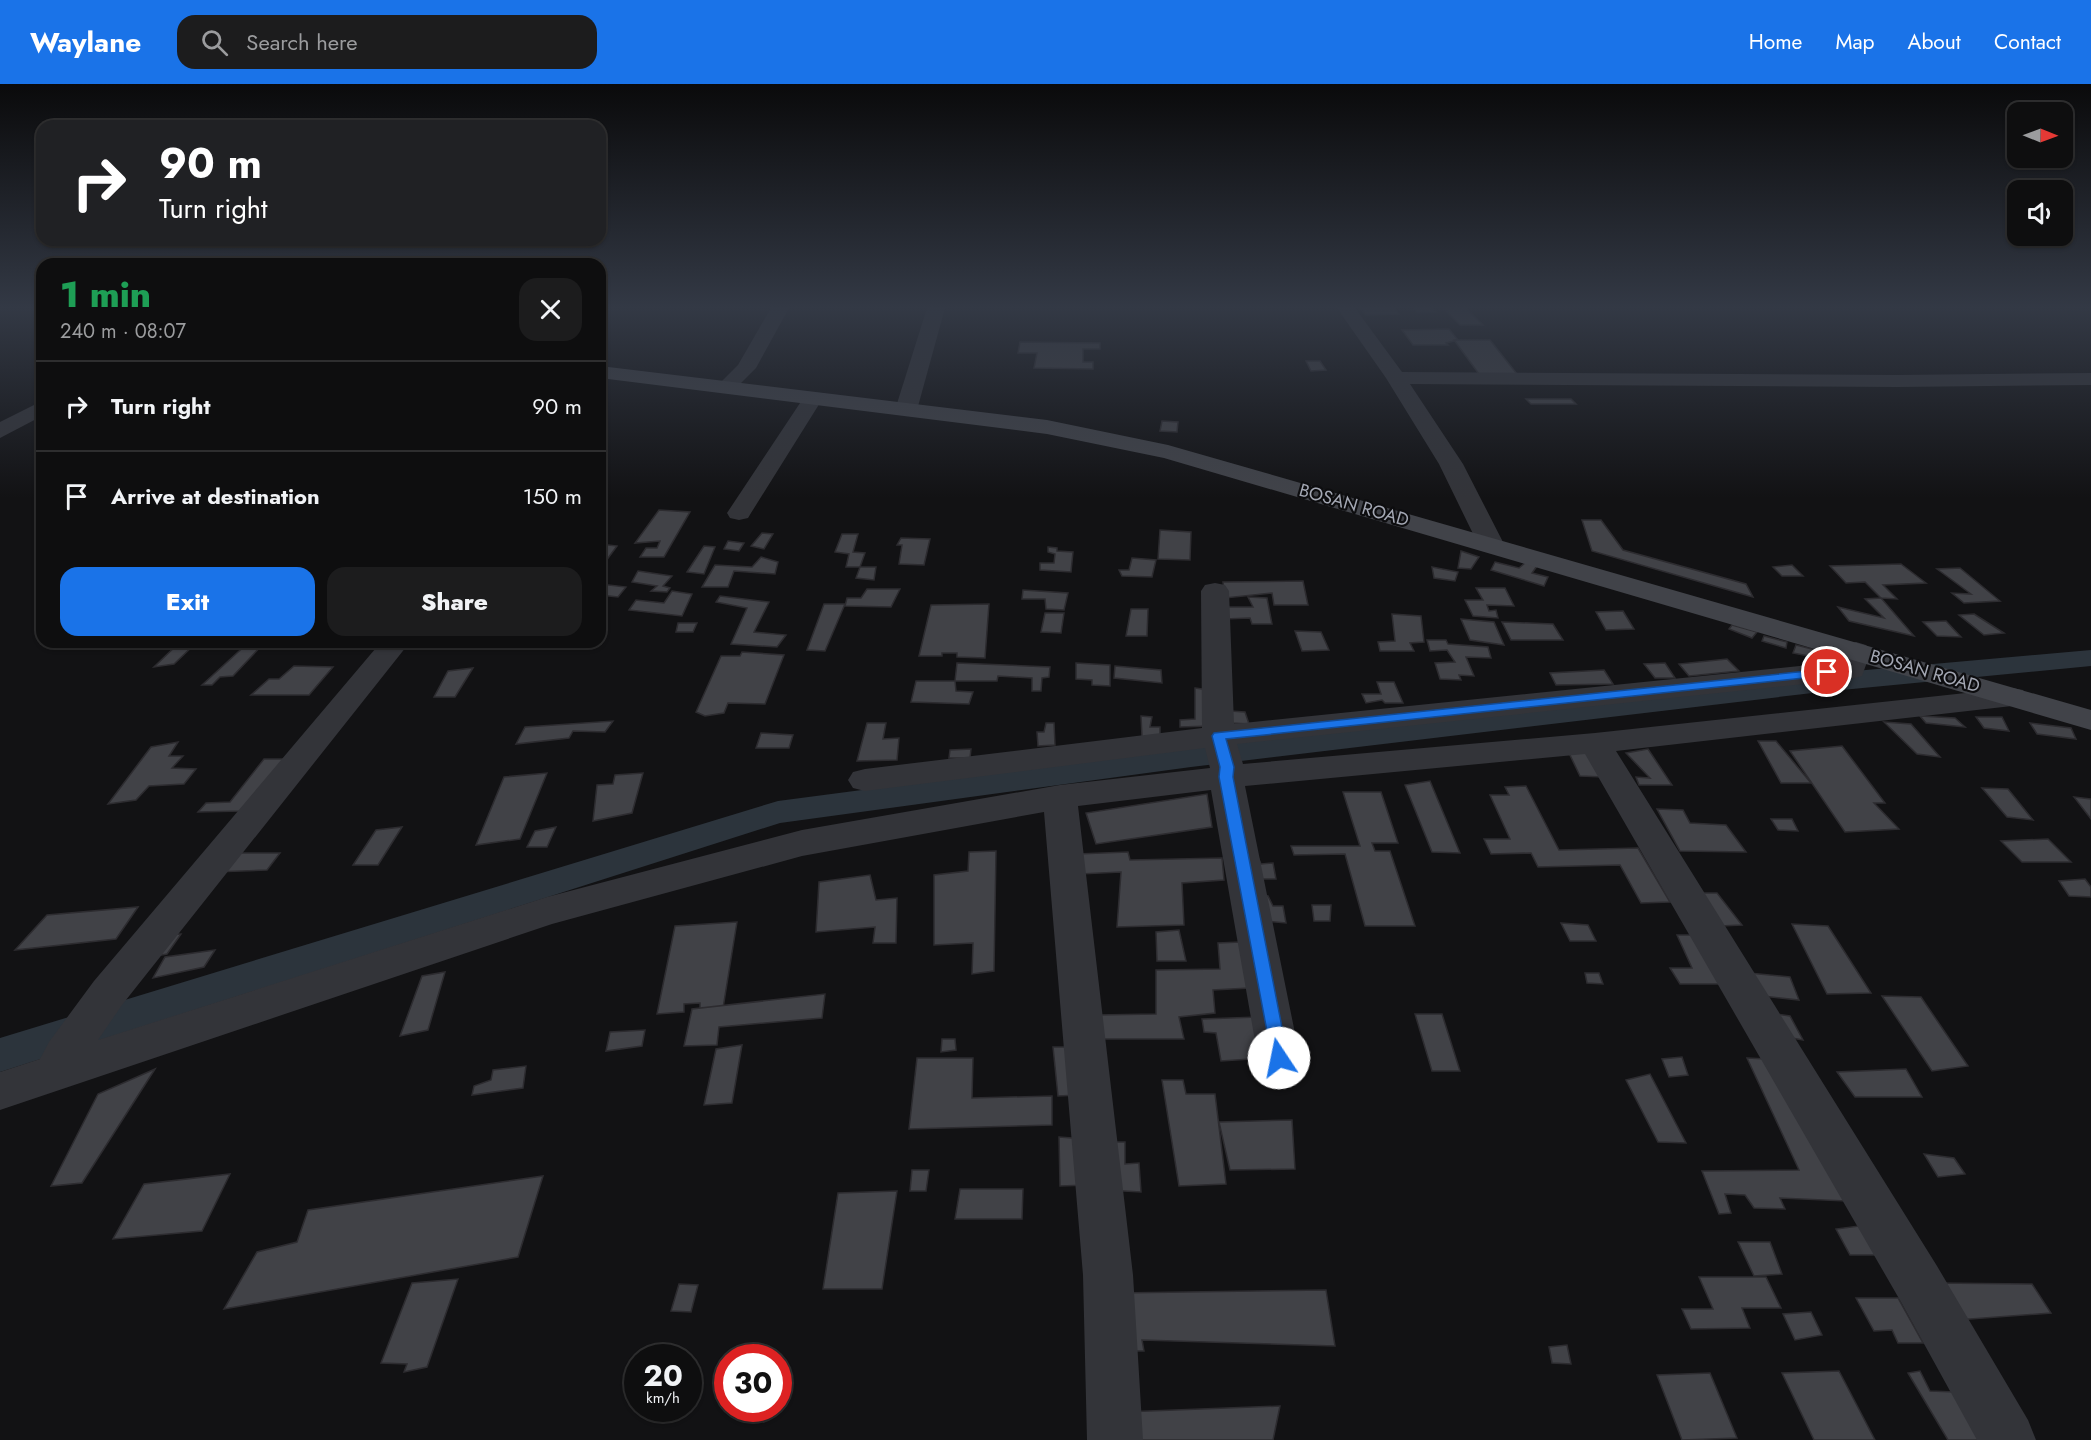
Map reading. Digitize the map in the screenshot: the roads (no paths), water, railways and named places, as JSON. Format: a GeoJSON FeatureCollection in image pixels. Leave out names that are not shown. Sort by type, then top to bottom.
{"type":"FeatureCollection","features":[{"type":"Feature","properties":{"kind":"main road","name":"BOSAN ROAD"},"geometry":{"type":"LineString","coordinates":[[606,373],[1047,427],[1168,452],[2091,720]]}},
{"type":"Feature","properties":{"kind":"street"},"geometry":{"type":"LineString","coordinates":[[726,387],[743,371]]}},
{"type":"Feature","properties":{"kind":"street"},"geometry":{"type":"LineString","coordinates":[[906,410],[917,371]]}},
{"type":"Feature","properties":{"kind":"street"},"geometry":{"type":"LineString","coordinates":[[1391,371],[1451,464],[1491,544]]}},
{"type":"Feature","properties":{"kind":"street"},"geometry":{"type":"LineString","coordinates":[[1396,378],[1885,381],[2091,379]]}},
{"type":"Feature","properties":{"kind":"street"},"geometry":{"type":"LineString","coordinates":[[739,513],[813,398]]}},
{"type":"Feature","properties":{"kind":"street"},"geometry":{"type":"LineString","coordinates":[[0,431],[36,410]]}},
{"type":"Feature","properties":{"kind":"street"},"geometry":{"type":"LineString","coordinates":[[1215,591],[1223,757],[1279,1058]]}},
{"type":"Feature","properties":{"kind":"street"},"geometry":{"type":"LineString","coordinates":[[60,1064],[108,993],[391,648]]}},
{"type":"Feature","properties":{"kind":"street"},"geometry":{"type":"LineString","coordinates":[[0,1091],[60,1064],[547,911],[802,843],[1060,798],[1223,757],[1851,670],[1869,655]]}},
{"type":"Feature","properties":{"kind":"street"},"geometry":{"type":"LineString","coordinates":[[865,780],[1223,757],[1595,744],[2012,697]]}},
{"type":"Feature","properties":{"kind":"street"},"geometry":{"type":"LineString","coordinates":[[1595,744],[1919,1284],[2008,1440]]}},
{"type":"Feature","properties":{"kind":"street"},"geometry":{"type":"LineString","coordinates":[[1060,798],[1108,1275],[1116,1440]]}},
{"type":"Feature","properties":{"kind":"waterway"},"geometry":{"type":"LineString","coordinates":[[0,1055],[778,812],[1191,757],[1821,683],[2091,658]]}}]}
